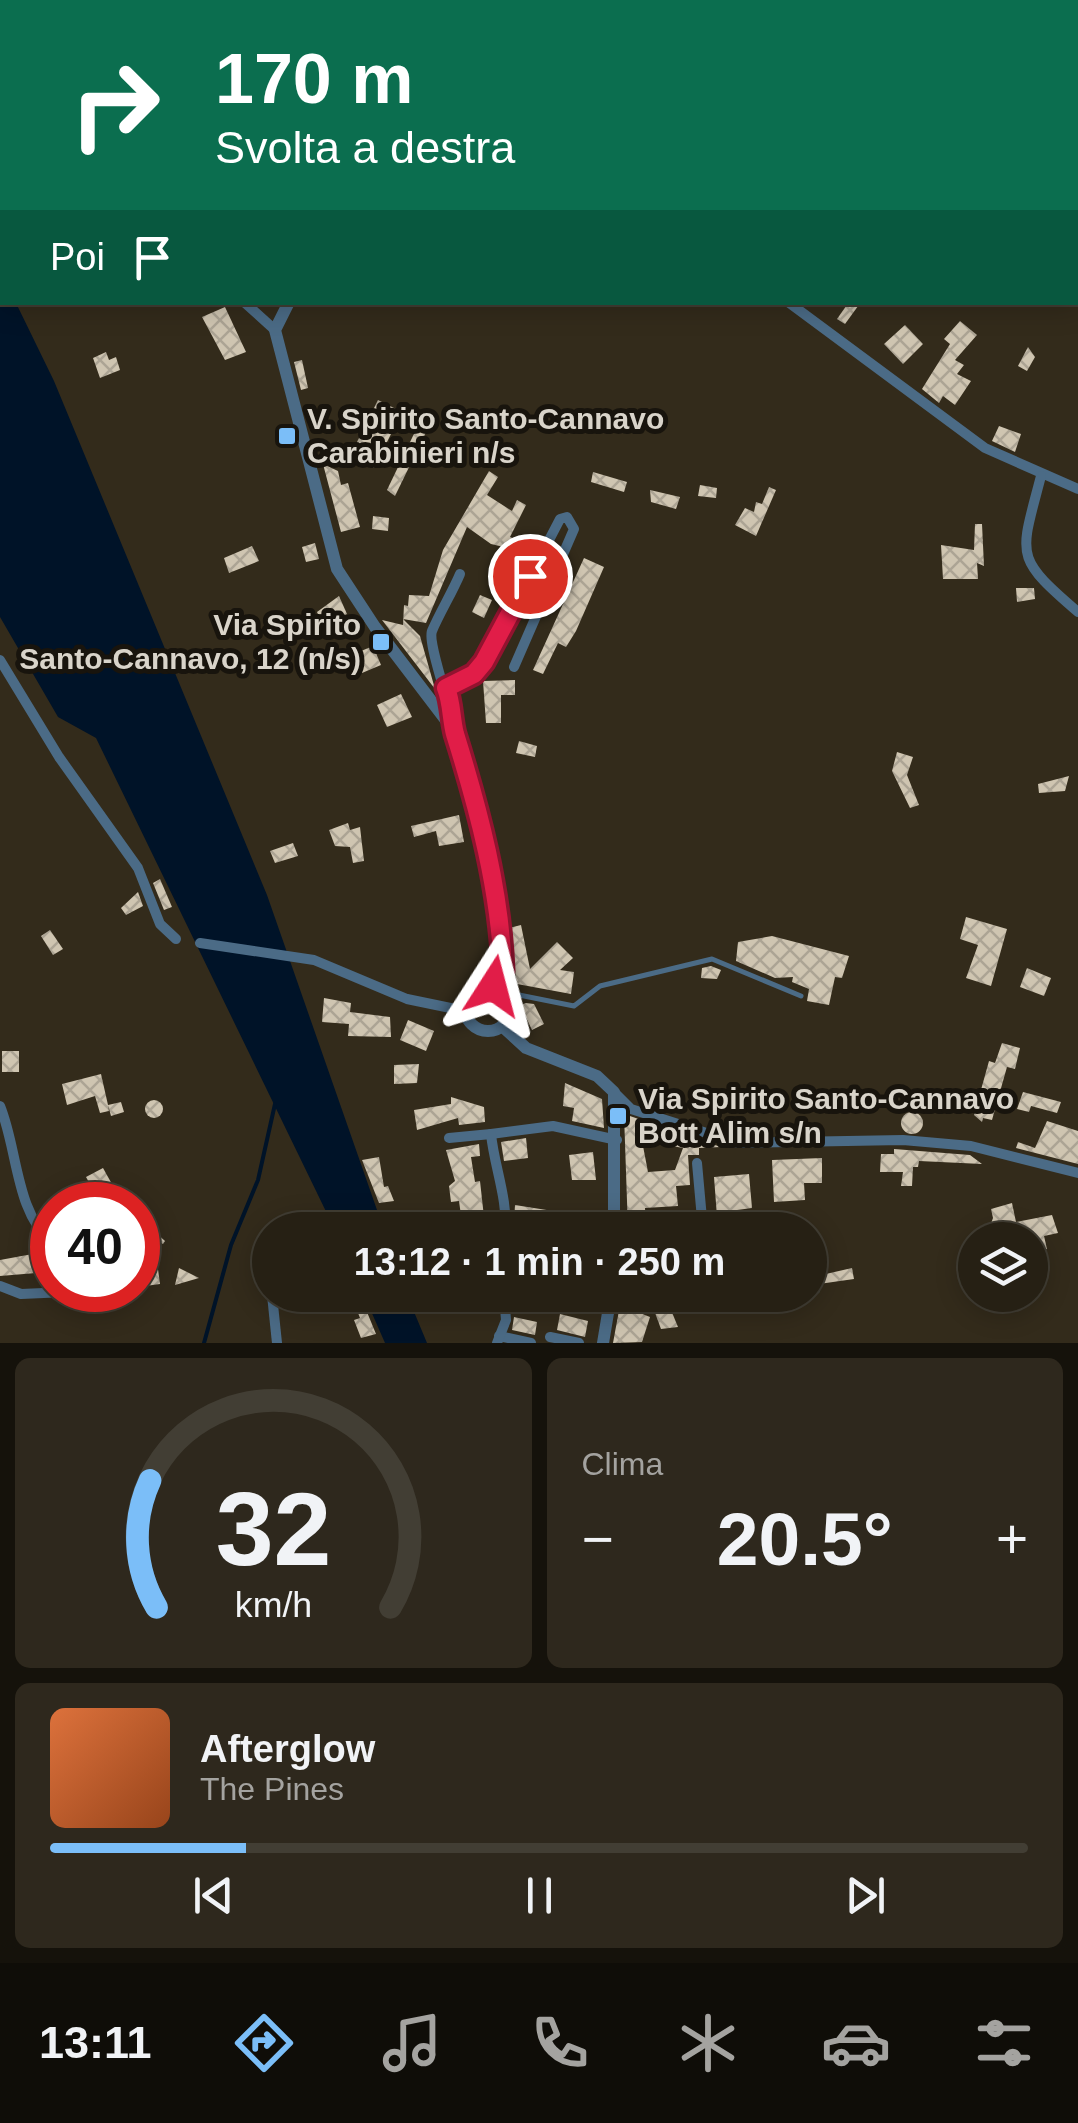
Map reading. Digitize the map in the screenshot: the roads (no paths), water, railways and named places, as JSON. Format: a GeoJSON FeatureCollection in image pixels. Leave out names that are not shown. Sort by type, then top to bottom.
{"type":"FeatureCollection","features":[{"type":"Feature","properties":{"kind":"street"},"geometry":{"type":"LineString","coordinates":[[247,305],[276,330],[338,569],[375,628],[455,732]]}},
{"type":"Feature","properties":{"kind":"street"},"geometry":{"type":"LineString","coordinates":[[276,330],[288,305]]}},
{"type":"Feature","properties":{"kind":"street"},"geometry":{"type":"LineString","coordinates":[[792,305],[985,448],[1078,489]]}},
{"type":"Feature","properties":{"kind":"street"},"geometry":{"type":"LineString","coordinates":[[1042,476],[1024,542],[1026,558],[1037,579],[1078,612]]}},
{"type":"Feature","properties":{"kind":"street"},"geometry":{"type":"LineString","coordinates":[[446,688],[474,674],[484,662],[560,518],[566,517],[574,529],[514,667]]}},
{"type":"Feature","properties":{"kind":"street"},"geometry":{"type":"LineString","coordinates":[[460,574],[432,632],[430,646],[476,796],[502,948],[503,971],[493,986],[472,990],[465,1010],[468,1020],[484,1031],[502,1026],[508,1018],[508,998],[493,986]]}},
{"type":"Feature","properties":{"kind":"street"},"geometry":{"type":"LineString","coordinates":[[0,660],[59,757],[138,868],[160,924],[176,939]]}},
{"type":"Feature","properties":{"kind":"street"},"geometry":{"type":"LineString","coordinates":[[200,943],[314,960],[407,999],[465,1010]]}},
{"type":"Feature","properties":{"kind":"street"},"geometry":{"type":"LineString","coordinates":[[502,1026],[526,1048],[597,1076],[631,1110],[738,1144],[903,1140],[971,1146],[1078,1172]]}},
{"type":"Feature","properties":{"kind":"street"},"geometry":{"type":"LineString","coordinates":[[614,1092],[615,1212]]}},
{"type":"Feature","properties":{"kind":"street"},"geometry":{"type":"LineString","coordinates":[[0,1106],[30,1210]]}},
{"type":"Feature","properties":{"kind":"street"},"geometry":{"type":"LineString","coordinates":[[449,1138],[553,1126],[617,1140]]}},
{"type":"Feature","properties":{"kind":"street"},"geometry":{"type":"LineString","coordinates":[[491,1134],[496,1180],[507,1212]]}},
{"type":"Feature","properties":{"kind":"street"},"geometry":{"type":"LineString","coordinates":[[698,1162],[702,1212]]}},
{"type":"Feature","properties":{"kind":"street"},"geometry":{"type":"LineString","coordinates":[[0,1286],[30,1294]]}},
{"type":"Feature","properties":{"kind":"street"},"geometry":{"type":"LineString","coordinates":[[274,1312],[278,1343]]}},
{"type":"Feature","properties":{"kind":"street"},"geometry":{"type":"LineString","coordinates":[[505,1312],[498,1339],[531,1343]]}},
{"type":"Feature","properties":{"kind":"street"},"geometry":{"type":"LineString","coordinates":[[603,1343],[608,1312]]}},
{"type":"Feature","properties":{"kind":"street"},"geometry":{"type":"LineString","coordinates":[[551,1320],[550,1340],[579,1343]]}},
{"type":"Feature","properties":{"kind":"lane"},"geometry":{"type":"LineString","coordinates":[[508,998],[518,995],[574,1006],[600,986],[712,959],[801,996]]}},
{"type":"Feature","properties":{"kind":"water"},"geometry":{"type":"Polygon","coordinates":[[[0,305],[17,305],[54,381],[267,895],[378,1212],[326,1212],[96,738],[58,717],[0,617],[0,305]]]}},
{"type":"Feature","properties":{"kind":"water"},"geometry":{"type":"Polygon","coordinates":[[[371,1312],[414,1312],[427,1343],[385,1343],[371,1312]]]}},
{"type":"Feature","properties":{"kind":"waterway"},"geometry":{"type":"LineString","coordinates":[[204,1343],[231,1245],[258,1180],[275,1104]]}},
{"type":"Feature","properties":{"kind":"place","name":"V. Spirito Santo-Cannavo Carabinieri n/s"},"geometry":{"type":"Point","coordinates":[287,436]}},
{"type":"Feature","properties":{"kind":"place","name":"Via Spirito Santo-Cannavo, 12 (n/s)"},"geometry":{"type":"Point","coordinates":[381,642]}},
{"type":"Feature","properties":{"kind":"place","name":"Via Spirito Santo-Cannavo Bott Alim s/n"},"geometry":{"type":"Point","coordinates":[618,1116]}}]}
